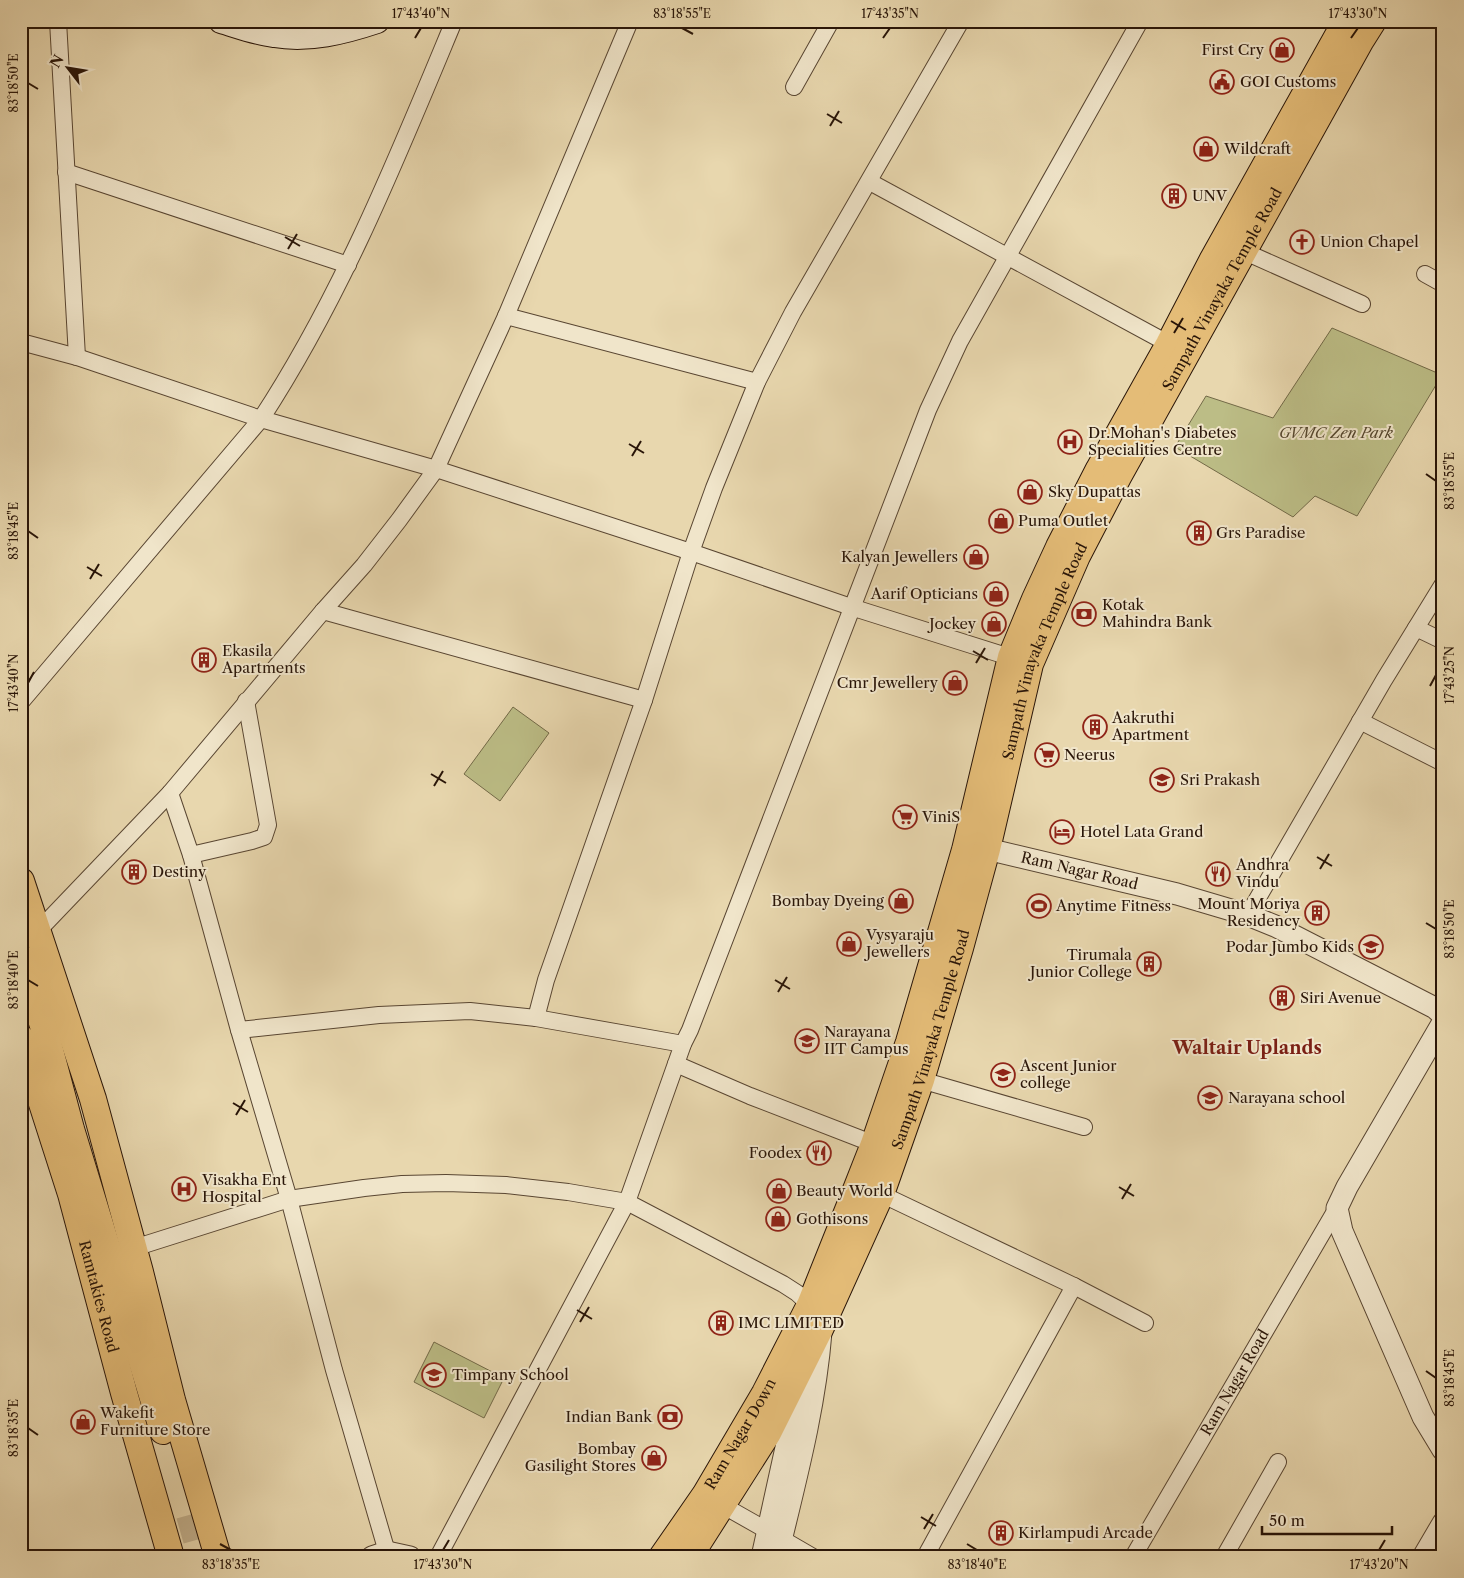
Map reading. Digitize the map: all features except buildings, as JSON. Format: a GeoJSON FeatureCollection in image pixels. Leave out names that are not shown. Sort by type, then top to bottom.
{"type":"FeatureCollection","features":[{"type":"Feature","properties":{"kind":"main road"},"geometry":{"type":"LineString","coordinates":[[221,21],[272,35],[298,38],[322,36],[378,21]]}},
{"type":"Feature","properties":{"kind":"main road","name":"Sampath Vinayaka Temple Road"},"geometry":{"type":"LineString","coordinates":[[816,1316],[909,1042],[1021,661],[1058,547],[1213,260],[1346,21]]}},
{"type":"Feature","properties":{"kind":"main road","name":"Sampath Vinayaka Temple Road"},"geometry":{"type":"LineString","coordinates":[[816,1316],[881,1194],[921,1080],[987,849],[1021,661],[1118,477],[1373,21]]}},
{"type":"Feature","properties":{"kind":"main road"},"geometry":{"type":"LineString","coordinates":[[21,881],[93,1099],[134,1248],[172,1400],[188,1483],[184,1519],[151,1487]]}},
{"type":"Feature","properties":{"kind":"main road"},"geometry":{"type":"LineString","coordinates":[[21,957],[46,1035],[71,1129],[137,1351],[218,1557]]}},
{"type":"Feature","properties":{"kind":"main road","name":"Ramtakies Road"},"geometry":{"type":"LineString","coordinates":[[21,1038],[71,1194],[172,1557]]}},
{"type":"Feature","properties":{"kind":"main road"},"geometry":{"type":"LineString","coordinates":[[689,1557],[714,1500],[768,1433],[796,1377],[816,1316]]}},
{"type":"Feature","properties":{"kind":"main road","name":"Ram Nagar Down"},"geometry":{"type":"LineString","coordinates":[[662,1557],[714,1500],[765,1393],[816,1316]]}},
{"type":"Feature","properties":{"kind":"street"},"geometry":{"type":"LineString","coordinates":[[58,21],[77,357]]}},
{"type":"Feature","properties":{"kind":"street"},"geometry":{"type":"LineString","coordinates":[[21,702],[261,419],[290,374],[348,265],[390,175],[454,21]]}},
{"type":"Feature","properties":{"kind":"street"},"geometry":{"type":"LineString","coordinates":[[38,931],[170,793],[364,564],[436,469],[506,316],[630,21]]}},
{"type":"Feature","properties":{"kind":"street"},"geometry":{"type":"LineString","coordinates":[[794,87],[831,21]]}},
{"type":"Feature","properties":{"kind":"street"},"geometry":{"type":"LineString","coordinates":[[536,1018],[546,980],[644,700],[691,552],[714,488],[757,382],[793,312],[962,21]]}},
{"type":"Feature","properties":{"kind":"street"},"geometry":{"type":"LineString","coordinates":[[438,1557],[627,1202],[683,1044],[928,410],[960,341],[1140,21]]}},
{"type":"Feature","properties":{"kind":"street"},"geometry":{"type":"LineString","coordinates":[[66,172],[348,265]]}},
{"type":"Feature","properties":{"kind":"street"},"geometry":{"type":"LineString","coordinates":[[870,182],[1169,344]]}},
{"type":"Feature","properties":{"kind":"street"},"geometry":{"type":"LineString","coordinates":[[1243,251],[1362,304]]}},
{"type":"Feature","properties":{"kind":"street"},"geometry":{"type":"LineString","coordinates":[[1424,274],[1443,284]]}},
{"type":"Feature","properties":{"kind":"street"},"geometry":{"type":"LineString","coordinates":[[506,316],[757,382]]}},
{"type":"Feature","properties":{"kind":"street"},"geometry":{"type":"LineString","coordinates":[[21,342],[77,357],[261,419],[436,469],[691,552],[851,607],[1021,661]]}},
{"type":"Feature","properties":{"kind":"street"},"geometry":{"type":"LineString","coordinates":[[1248,915],[1360,721],[1443,584]]}},
{"type":"Feature","properties":{"kind":"street"},"geometry":{"type":"LineString","coordinates":[[323,611],[644,700]]}},
{"type":"Feature","properties":{"kind":"street"},"geometry":{"type":"LineString","coordinates":[[1416,628],[1443,641]]}},
{"type":"Feature","properties":{"kind":"street"},"geometry":{"type":"LineString","coordinates":[[191,855],[252,842],[264,837],[268,825],[246,701]]}},
{"type":"Feature","properties":{"kind":"street"},"geometry":{"type":"LineString","coordinates":[[1360,721],[1443,763]]}},
{"type":"Feature","properties":{"kind":"street"},"geometry":{"type":"LineString","coordinates":[[170,793],[191,855],[239,1030],[289,1199],[334,1370],[379,1555],[410,1557]]}},
{"type":"Feature","properties":{"kind":"street","name":"Ram Nagar Road"},"geometry":{"type":"LineString","coordinates":[[987,849],[1177,894],[1248,915],[1311,944],[1435,1008],[1443,1015]]}},
{"type":"Feature","properties":{"kind":"street"},"geometry":{"type":"LineString","coordinates":[[239,1030],[379,1015],[470,1011],[536,1018],[683,1044]]}},
{"type":"Feature","properties":{"kind":"street","name":"Ram Nagar Road"},"geometry":{"type":"LineString","coordinates":[[1134,1557],[1443,1022]]}},
{"type":"Feature","properties":{"kind":"street"},"geometry":{"type":"LineString","coordinates":[[676,1064],[750,1096],[874,1144]]}},
{"type":"Feature","properties":{"kind":"street"},"geometry":{"type":"LineString","coordinates":[[921,1080],[1084,1127]]}},
{"type":"Feature","properties":{"kind":"street"},"geometry":{"type":"LineString","coordinates":[[134,1248],[289,1199],[402,1184],[446,1183],[523,1187],[627,1202],[774,1279],[797,1293],[816,1316],[814,1394],[807,1434],[775,1542],[762,1557]]}},
{"type":"Feature","properties":{"kind":"street"},"geometry":{"type":"LineString","coordinates":[[881,1194],[1074,1286],[1145,1323]]}},
{"type":"Feature","properties":{"kind":"street"},"geometry":{"type":"LineString","coordinates":[[1337,1208],[1342,1232],[1423,1417],[1443,1450]]}},
{"type":"Feature","properties":{"kind":"street"},"geometry":{"type":"LineString","coordinates":[[925,1557],[1074,1286]]}},
{"type":"Feature","properties":{"kind":"street"},"geometry":{"type":"LineString","coordinates":[[775,1542],[796,1377]]}},
{"type":"Feature","properties":{"kind":"street"},"geometry":{"type":"LineString","coordinates":[[1224,1557],[1278,1462]]}},
{"type":"Feature","properties":{"kind":"street"},"geometry":{"type":"LineString","coordinates":[[714,1500],[775,1542],[813,1557]]}},
{"type":"Feature","properties":{"kind":"street"},"geometry":{"type":"LineString","coordinates":[[1423,1557],[1443,1523]]}},
{"type":"Feature","properties":{"kind":"green space","name":"GVMC Zen Park"},"geometry":{"type":"Polygon","coordinates":[[[1332,328],[1442,375],[1357,516],[1315,496],[1293,517],[1175,447],[1206,396],[1273,418],[1332,328]]]}},
{"type":"Feature","properties":{"kind":"green space"},"geometry":{"type":"Polygon","coordinates":[[[513,707],[549,733],[500,801],[464,774],[513,707]]]}},
{"type":"Feature","properties":{"kind":"green space"},"geometry":{"type":"Polygon","coordinates":[[[434,1342],[504,1378],[484,1418],[414,1382],[434,1342]]]}},
{"type":"Feature","properties":{"kind":"tunnel"},"geometry":{"type":"LineString","coordinates":[[189,1515],[201,1557]]}},
{"type":"Feature","properties":{"kind":"place","name":"First Cry"},"geometry":{"type":"Point","coordinates":[1282,50]}},
{"type":"Feature","properties":{"kind":"place","name":"GOI Customs"},"geometry":{"type":"Point","coordinates":[1222,82]}},
{"type":"Feature","properties":{"kind":"place","name":"Wildcraft"},"geometry":{"type":"Point","coordinates":[1206,149]}},
{"type":"Feature","properties":{"kind":"place","name":"UNV"},"geometry":{"type":"Point","coordinates":[1174,196]}},
{"type":"Feature","properties":{"kind":"place","name":"Union Chapel"},"geometry":{"type":"Point","coordinates":[1302,242]}},
{"type":"Feature","properties":{"kind":"place","name":"Dr.Mohan's Diabetes Specialities Centre"},"geometry":{"type":"Point","coordinates":[1070,442]}},
{"type":"Feature","properties":{"kind":"place","name":"Sky Dupattas"},"geometry":{"type":"Point","coordinates":[1030,492]}},
{"type":"Feature","properties":{"kind":"place","name":"Puma Outlet"},"geometry":{"type":"Point","coordinates":[1001,521]}},
{"type":"Feature","properties":{"kind":"place","name":"Grs Paradise"},"geometry":{"type":"Point","coordinates":[1199,533]}},
{"type":"Feature","properties":{"kind":"place","name":"Kalyan Jewellers"},"geometry":{"type":"Point","coordinates":[976,557]}},
{"type":"Feature","properties":{"kind":"place","name":"Aarif Opticians"},"geometry":{"type":"Point","coordinates":[996,594]}},
{"type":"Feature","properties":{"kind":"place","name":"Kotak Mahindra Bank"},"geometry":{"type":"Point","coordinates":[1084,614]}},
{"type":"Feature","properties":{"kind":"place","name":"Jockey"},"geometry":{"type":"Point","coordinates":[994,624]}},
{"type":"Feature","properties":{"kind":"place","name":"Ekasila Apartments"},"geometry":{"type":"Point","coordinates":[204,660]}},
{"type":"Feature","properties":{"kind":"place","name":"Cmr Jewellery"},"geometry":{"type":"Point","coordinates":[955,683]}},
{"type":"Feature","properties":{"kind":"place","name":"Aakruthi Apartment"},"geometry":{"type":"Point","coordinates":[1095,727]}},
{"type":"Feature","properties":{"kind":"place","name":"Neerus"},"geometry":{"type":"Point","coordinates":[1047,755]}},
{"type":"Feature","properties":{"kind":"place","name":"Sri Prakash"},"geometry":{"type":"Point","coordinates":[1162,780]}},
{"type":"Feature","properties":{"kind":"place","name":"ViniS"},"geometry":{"type":"Point","coordinates":[905,817]}},
{"type":"Feature","properties":{"kind":"place","name":"Hotel Lata Grand"},"geometry":{"type":"Point","coordinates":[1062,832]}},
{"type":"Feature","properties":{"kind":"place","name":"Destiny"},"geometry":{"type":"Point","coordinates":[134,872]}},
{"type":"Feature","properties":{"kind":"place","name":"Andhra Vindu"},"geometry":{"type":"Point","coordinates":[1218,874]}},
{"type":"Feature","properties":{"kind":"place","name":"Bombay Dyeing"},"geometry":{"type":"Point","coordinates":[901,901]}},
{"type":"Feature","properties":{"kind":"place","name":"Anytime Fitness"},"geometry":{"type":"Point","coordinates":[1039,906]}},
{"type":"Feature","properties":{"kind":"place","name":"Mount Moriya Residency"},"geometry":{"type":"Point","coordinates":[1317,913]}},
{"type":"Feature","properties":{"kind":"place","name":"Vysyaraju Jewellers"},"geometry":{"type":"Point","coordinates":[849,944]}},
{"type":"Feature","properties":{"kind":"place","name":"Podar Jumbo Kids"},"geometry":{"type":"Point","coordinates":[1371,947]}},
{"type":"Feature","properties":{"kind":"place","name":"Tirumala Junior College"},"geometry":{"type":"Point","coordinates":[1149,964]}},
{"type":"Feature","properties":{"kind":"place","name":"Siri Avenue"},"geometry":{"type":"Point","coordinates":[1282,998]}},
{"type":"Feature","properties":{"kind":"place","name":"Narayana IIT Campus"},"geometry":{"type":"Point","coordinates":[807,1041]}},
{"type":"Feature","properties":{"kind":"place","name":"Ascent Junior college"},"geometry":{"type":"Point","coordinates":[1003,1075]}},
{"type":"Feature","properties":{"kind":"place","name":"Narayana school"},"geometry":{"type":"Point","coordinates":[1210,1098]}},
{"type":"Feature","properties":{"kind":"place","name":"Foodex"},"geometry":{"type":"Point","coordinates":[819,1153]}},
{"type":"Feature","properties":{"kind":"place","name":"Visakha Ent Hospital"},"geometry":{"type":"Point","coordinates":[184,1189]}},
{"type":"Feature","properties":{"kind":"place","name":"Beauty World"},"geometry":{"type":"Point","coordinates":[779,1191]}},
{"type":"Feature","properties":{"kind":"place","name":"Gothisons"},"geometry":{"type":"Point","coordinates":[778,1219]}},
{"type":"Feature","properties":{"kind":"place","name":"IMC LIMITED"},"geometry":{"type":"Point","coordinates":[721,1323]}},
{"type":"Feature","properties":{"kind":"place","name":"Timpany School"},"geometry":{"type":"Point","coordinates":[434,1375]}},
{"type":"Feature","properties":{"kind":"place","name":"Indian Bank"},"geometry":{"type":"Point","coordinates":[670,1417]}},
{"type":"Feature","properties":{"kind":"place","name":"Wakefit Furniture Store"},"geometry":{"type":"Point","coordinates":[83,1422]}},
{"type":"Feature","properties":{"kind":"place","name":"Bombay Gasilight Stores"},"geometry":{"type":"Point","coordinates":[654,1458]}},
{"type":"Feature","properties":{"kind":"place","name":"Kirlampudi Arcade"},"geometry":{"type":"Point","coordinates":[1001,1533]}},
{"type":"Feature","properties":{"kind":"district","name":"Waltair Uplands"},"geometry":{"type":"Point","coordinates":[1247,1048]}}]}
